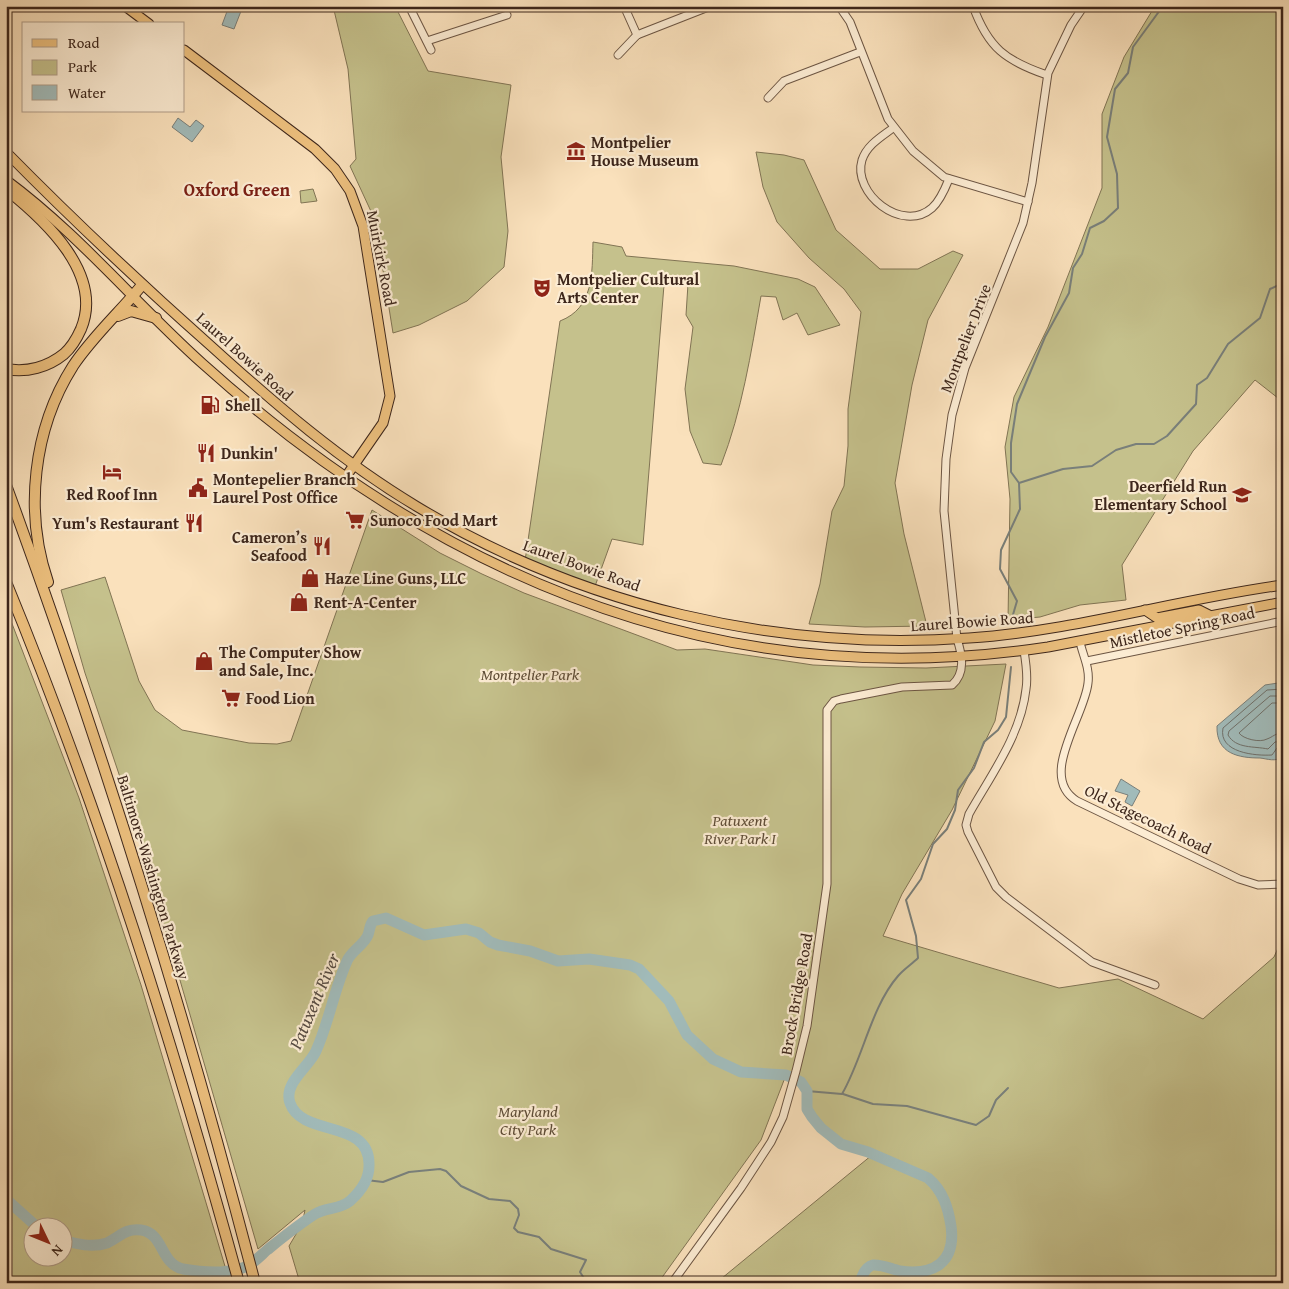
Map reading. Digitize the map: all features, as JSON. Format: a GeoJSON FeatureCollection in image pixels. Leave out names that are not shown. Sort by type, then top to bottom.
{"type":"FeatureCollection","features":[{"type":"Feature","properties":{"kind":"highway"},"geometry":{"type":"LineString","coordinates":[[6,190],[36,216],[67,253],[83,281],[86,299],[85,316],[79,333],[63,354],[37,368],[21,371],[6,370]]}},
{"type":"Feature","properties":{"kind":"highway"},"geometry":{"type":"LineString","coordinates":[[66,651],[40,547],[36,516],[36,474],[44,435],[58,395],[74,366],[100,332],[142,285]]}},
{"type":"Feature","properties":{"kind":"highway"},"geometry":{"type":"LineString","coordinates":[[100,332],[127,311],[134,311],[156,318]]}},
{"type":"Feature","properties":{"kind":"highway","name":"Baltimore-Washington Parkway"},"geometry":{"type":"LineString","coordinates":[[6,485],[66,651],[143,889],[238,1217],[255,1283]]}},
{"type":"Feature","properties":{"kind":"highway","name":"Baltimore-Washington Parkway"},"geometry":{"type":"LineString","coordinates":[[6,582],[38,663],[122,896],[173,1053],[239,1283]]}},
{"type":"Feature","properties":{"kind":"main road"},"geometry":{"type":"LineString","coordinates":[[125,6],[146,22]]}},
{"type":"Feature","properties":{"kind":"main road","name":"Muirkirk Road"},"geometry":{"type":"LineString","coordinates":[[185,51],[316,149],[342,179],[358,208],[390,396],[383,423],[345,478]]}},
{"type":"Feature","properties":{"kind":"main road","name":"Laurel Bowie Road"},"geometry":{"type":"LineString","coordinates":[[6,152],[142,285],[288,415],[354,464],[414,505],[464,532],[552,573],[622,598],[712,622],[759,631],[850,640],[957,639],[1043,631],[1283,585]]}},
{"type":"Feature","properties":{"kind":"main road","name":"Laurel Bowie Road"},"geometry":{"type":"LineString","coordinates":[[6,180],[54,220],[203,364],[278,427],[345,478],[435,534],[491,563],[556,592],[645,622],[725,640],[801,653],[908,660],[1024,651],[1080,642],[1209,615],[1283,602]]}},
{"type":"Feature","properties":{"kind":"main road"},"geometry":{"type":"LineString","coordinates":[[1145,610],[1158,618],[1198,610],[1209,615]]}},
{"type":"Feature","properties":{"kind":"street"},"geometry":{"type":"LineString","coordinates":[[409,6],[431,50]]}},
{"type":"Feature","properties":{"kind":"street"},"geometry":{"type":"LineString","coordinates":[[624,6],[637,35]]}},
{"type":"Feature","properties":{"kind":"street"},"geometry":{"type":"LineString","coordinates":[[618,55],[637,35],[711,6]]}},
{"type":"Feature","properties":{"kind":"street"},"geometry":{"type":"LineString","coordinates":[[839,6],[850,22],[883,109],[893,128],[923,160],[950,179],[1028,202]]}},
{"type":"Feature","properties":{"kind":"street"},"geometry":{"type":"LineString","coordinates":[[973,6],[984,33],[999,51],[1018,64],[1047,75]]}},
{"type":"Feature","properties":{"kind":"street","name":"Montpelier Drive"},"geometry":{"type":"LineString","coordinates":[[963,656],[957,639],[944,511],[946,459],[952,415],[965,368],[1016,243],[1028,202],[1047,75],[1062,42],[1084,6]]}},
{"type":"Feature","properties":{"kind":"street"},"geometry":{"type":"LineString","coordinates":[[427,41],[507,15]]}},
{"type":"Feature","properties":{"kind":"street"},"geometry":{"type":"LineString","coordinates":[[768,98],[784,82],[860,52]]}},
{"type":"Feature","properties":{"kind":"street"},"geometry":{"type":"LineString","coordinates":[[893,128],[870,146],[861,164],[864,183],[884,208],[902,217],[921,215],[938,202],[950,179]]}},
{"type":"Feature","properties":{"kind":"street","name":"Mistletoe Spring Road"},"geometry":{"type":"LineString","coordinates":[[1087,662],[1201,636],[1283,621]]}},
{"type":"Feature","properties":{"kind":"street","name":"Old Stagecoach Road"},"geometry":{"type":"LineString","coordinates":[[1080,642],[1087,662],[1088,689],[1061,767],[1062,782],[1067,792],[1078,801],[1239,879],[1258,886],[1283,884]]}},
{"type":"Feature","properties":{"kind":"street"},"geometry":{"type":"LineString","coordinates":[[1024,651],[1026,689],[1022,712],[1006,750],[970,814],[966,825],[968,832],[996,887],[1006,897],[1092,962],[1155,985]]}},
{"type":"Feature","properties":{"kind":"street","name":"Brock Bridge Road"},"geometry":{"type":"LineString","coordinates":[[672,1283],[764,1154],[783,1117],[792,1086],[807,1026],[826,898],[825,728],[827,710],[830,704],[841,699],[902,687],[952,685],[959,675],[963,656]]}},
{"type":"Feature","properties":{"kind":"green space"},"geometry":{"type":"Polygon","coordinates":[[[333,6],[395,6],[428,71],[511,85],[501,157],[508,231],[504,267],[467,301],[419,325],[393,333],[375,220],[350,166],[356,159],[348,69],[333,6]]]}},
{"type":"Feature","properties":{"kind":"green space"},"geometry":{"type":"Polygon","coordinates":[[[1155,6],[1283,6],[1283,402],[1255,380],[1193,451],[1122,565],[1126,600],[1080,605],[1040,617],[1008,620],[1010,499],[1005,447],[1014,397],[1048,327],[1102,188],[1102,114],[1124,57],[1155,6]]]}},
{"type":"Feature","properties":{"kind":"green space"},"geometry":{"type":"Polygon","coordinates":[[[756,152],[784,155],[804,160],[836,230],[880,269],[918,269],[953,251],[963,255],[928,320],[912,385],[895,483],[904,534],[927,626],[865,627],[809,624],[820,584],[832,511],[844,486],[848,446],[848,409],[861,312],[844,289],[809,258],[777,222],[763,187],[756,152]]]}},
{"type":"Feature","properties":{"kind":"green space"},"geometry":{"type":"Polygon","coordinates":[[[313,189],[317,201],[301,203],[300,191],[313,189]]]}},
{"type":"Feature","properties":{"kind":"green space"},"geometry":{"type":"Polygon","coordinates":[[[593,242],[622,247],[626,256],[734,266],[798,279],[815,287],[840,325],[808,335],[797,313],[783,320],[776,297],[761,296],[745,382],[728,445],[721,465],[703,463],[690,431],[685,389],[693,327],[686,315],[688,284],[664,285],[643,545],[612,539],[594,589],[525,561],[560,321],[579,308],[585,298],[591,277],[593,242]]]}},
{"type":"Feature","properties":{"kind":"green space","name":"Patuxent River Park I"},"geometry":{"type":"Polygon","coordinates":[[[372,510],[440,553],[482,574],[524,593],[677,650],[705,649],[813,665],[860,667],[926,668],[1006,664],[995,721],[952,810],[902,894],[883,936],[1059,988],[1118,979],[1203,1019],[1274,957],[1283,937],[1283,1283],[716,1283],[872,1155],[841,1144],[821,1128],[807,1109],[804,1085],[786,1075],[761,1140],[658,1283],[300,1283],[289,1246],[302,1224],[305,1210],[258,1249],[128,801],[85,673],[61,590],[105,577],[139,681],[155,710],[182,730],[249,743],[277,744],[291,741],[372,510]]]}},
{"type":"Feature","properties":{"kind":"green space"},"geometry":{"type":"Polygon","coordinates":[[[6,608],[79,798],[141,985],[230,1283],[6,1283],[6,608]]]}},
{"type":"Feature","properties":{"kind":"water"},"geometry":{"type":"Polygon","coordinates":[[[229,6],[243,6],[234,29],[222,25],[229,6]]]}},
{"type":"Feature","properties":{"kind":"water"},"geometry":{"type":"Polygon","coordinates":[[[178,118],[190,127],[196,120],[204,126],[192,142],[172,127],[178,118]]]}},
{"type":"Feature","properties":{"kind":"water"},"geometry":{"type":"Polygon","coordinates":[[[1278,683],[1283,685],[1283,751],[1279,754],[1283,757],[1274,760],[1244,757],[1230,752],[1220,743],[1217,726],[1265,685],[1278,683]]]}},
{"type":"Feature","properties":{"kind":"water"},"geometry":{"type":"Polygon","coordinates":[[[1121,779],[1140,791],[1132,806],[1125,802],[1128,795],[1115,791],[1121,779]]]}},
{"type":"Feature","properties":{"kind":"waterway"},"geometry":{"type":"LineString","coordinates":[[1019,483],[1011,472],[1011,443],[1017,404],[1045,337],[1069,293],[1073,268],[1082,254],[1090,228],[1104,221],[1118,208],[1117,174],[1107,137],[1115,89],[1128,73],[1133,47],[1163,6]]}},
{"type":"Feature","properties":{"kind":"waterway"},"geometry":{"type":"LineString","coordinates":[[1012,618],[1017,601],[1000,569],[1001,550],[1020,509],[1019,483],[1063,469],[1092,466],[1116,450],[1136,444],[1154,444],[1167,436],[1196,404],[1197,385],[1207,378],[1228,344],[1260,318],[1270,289],[1283,283]]}},
{"type":"Feature","properties":{"kind":"waterway"},"geometry":{"type":"LineString","coordinates":[[807,1091],[842,1094],[856,1065],[881,1002],[898,976],[918,958],[916,936],[906,900],[921,879],[933,844],[947,829],[955,810],[958,790],[974,768],[984,742],[998,730],[1006,717],[1011,667]]}},
{"type":"Feature","properties":{"kind":"waterway","name":"Patuxent River"},"geometry":{"type":"LineString","coordinates":[[72,1242],[96,1245],[107,1243],[131,1230],[141,1230],[148,1232],[154,1237],[170,1261],[176,1266],[203,1272],[232,1271],[251,1264],[284,1236],[315,1214],[346,1204],[354,1197],[363,1185],[369,1171],[367,1151],[359,1141],[348,1134],[308,1121],[297,1114],[290,1103],[289,1096],[293,1082],[316,1051],[338,983],[349,957],[366,939],[373,921],[386,918],[424,935],[466,929],[479,933],[490,942],[498,945],[530,951],[558,961],[589,959],[630,965],[639,969],[669,1001],[687,1035],[713,1059],[741,1072],[786,1075],[801,1082],[807,1091],[807,1109],[812,1117],[821,1128],[841,1144],[868,1152],[928,1178],[938,1188],[948,1212],[952,1238],[946,1257],[940,1264],[923,1271],[900,1271],[873,1265],[866,1269],[860,1283]]}},
{"type":"Feature","properties":{"kind":"waterway"},"geometry":{"type":"LineString","coordinates":[[843,1094],[873,1104],[907,1106],[976,1125],[989,1116],[996,1100],[1008,1088]]}},
{"type":"Feature","properties":{"kind":"waterway"},"geometry":{"type":"LineString","coordinates":[[366,1180],[383,1182],[409,1172],[440,1169],[446,1171],[461,1186],[489,1199],[510,1201],[518,1209],[519,1215],[514,1228],[518,1232],[539,1237],[551,1249],[586,1260],[580,1272],[587,1283]]}},
{"type":"Feature","properties":{"kind":"waterway","name":"Patuxent River"},"geometry":{"type":"LineString","coordinates":[[6,1199],[25,1216]]}},
{"type":"Feature","properties":{"kind":"place","name":"Montpelier House Museum"},"geometry":{"type":"Point","coordinates":[576,151]}},
{"type":"Feature","properties":{"kind":"place","name":"Montpelier Cultural Arts Center"},"geometry":{"type":"Point","coordinates":[542,288]}},
{"type":"Feature","properties":{"kind":"place","name":"Shell"},"geometry":{"type":"Point","coordinates":[210,405]}},
{"type":"Feature","properties":{"kind":"place","name":"Dunkin'"},"geometry":{"type":"Point","coordinates":[206,453]}},
{"type":"Feature","properties":{"kind":"place","name":"Red Roof Inn"},"geometry":{"type":"Point","coordinates":[112,472]}},
{"type":"Feature","properties":{"kind":"place","name":"Montepelier Branch Laurel Post Office"},"geometry":{"type":"Point","coordinates":[198,488]}},
{"type":"Feature","properties":{"kind":"place","name":"Deerfield Run Elementary School"},"geometry":{"type":"Point","coordinates":[1242,495]}},
{"type":"Feature","properties":{"kind":"place","name":"Sunoco Food Mart"},"geometry":{"type":"Point","coordinates":[355,520]}},
{"type":"Feature","properties":{"kind":"place","name":"Yum's Restaurant"},"geometry":{"type":"Point","coordinates":[194,523]}},
{"type":"Feature","properties":{"kind":"place","name":"Cameron’s Seafood"},"geometry":{"type":"Point","coordinates":[322,546]}},
{"type":"Feature","properties":{"kind":"place","name":"Haze Line Guns, LLC"},"geometry":{"type":"Point","coordinates":[310,578]}},
{"type":"Feature","properties":{"kind":"place","name":"Rent-A-Center"},"geometry":{"type":"Point","coordinates":[299,602]}},
{"type":"Feature","properties":{"kind":"place","name":"The Computer Show and Sale, Inc."},"geometry":{"type":"Point","coordinates":[204,661]}},
{"type":"Feature","properties":{"kind":"place","name":"Food Lion"},"geometry":{"type":"Point","coordinates":[231,698]}},
{"type":"Feature","properties":{"kind":"district","name":"Oxford Green"},"geometry":{"type":"Point","coordinates":[237,189]}},
{"type":"Feature","properties":{"kind":"park label","name":"Montpelier Park"},"geometry":{"type":"Point","coordinates":[530,674]}},
{"type":"Feature","properties":{"kind":"park label","name":"Maryland City Park"},"geometry":{"type":"Point","coordinates":[528,1120]}}]}
